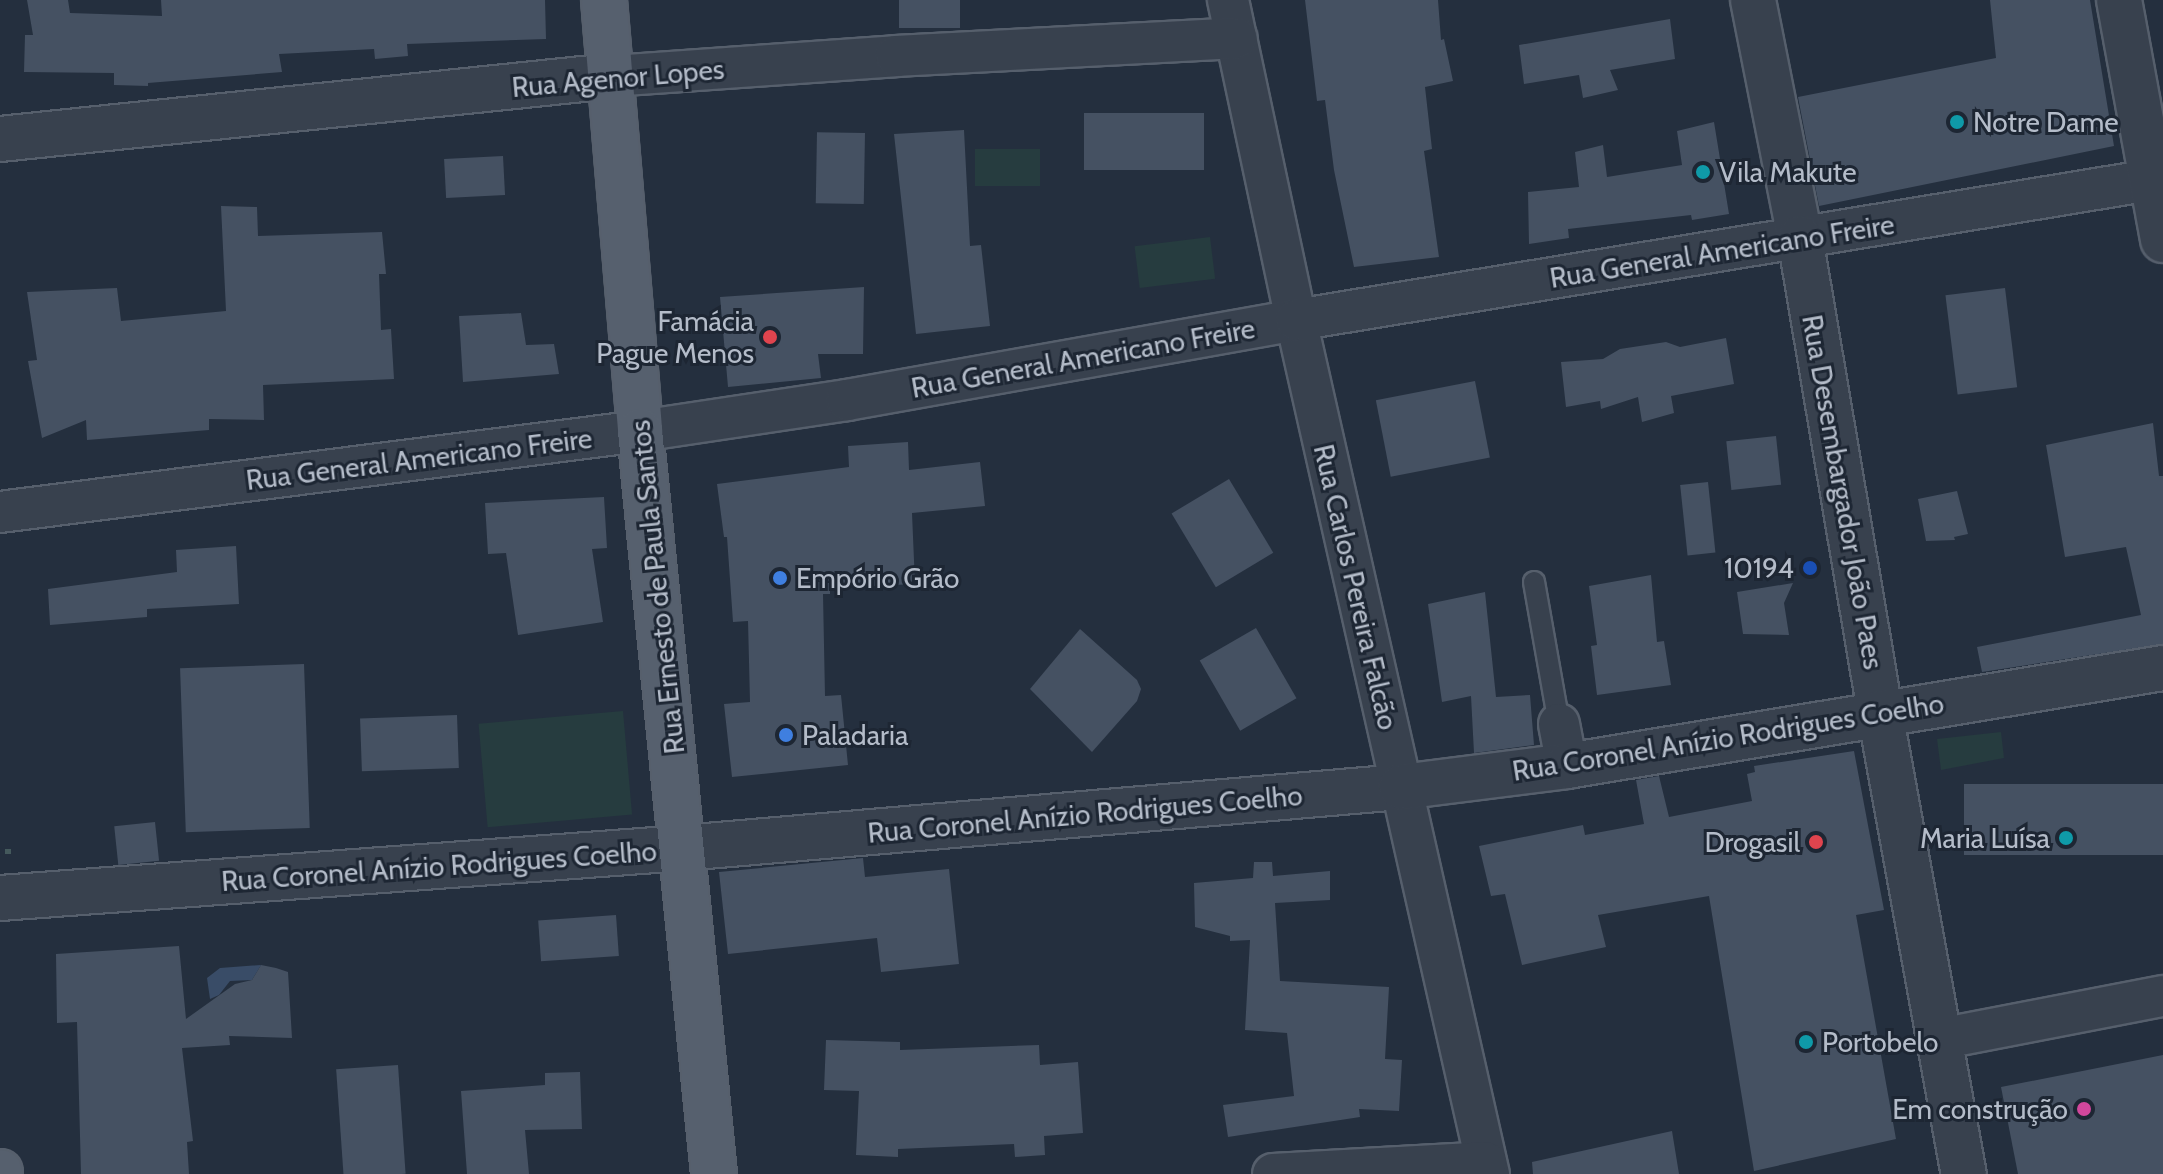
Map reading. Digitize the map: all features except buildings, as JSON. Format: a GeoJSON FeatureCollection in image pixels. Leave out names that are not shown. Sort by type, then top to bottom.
{"type":"FeatureCollection","features":[{"type":"Feature","properties":{"kind":"main road","name":"Rua Ernesto de Paula Santos"},"geometry":{"type":"LineString","coordinates":[[604,0],[640,431],[714,1174]]}},
{"type":"Feature","properties":{"kind":"street","name":"Rua Carlos Pereira Falcão"},"geometry":{"type":"LineString","coordinates":[[1228,0],[1296,320],[1487,1168]]}},
{"type":"Feature","properties":{"kind":"street","name":"Rua Desembargador João Paes"},"geometry":{"type":"LineString","coordinates":[[1753,0],[1800,238],[1880,713],[1964,1174]]}},
{"type":"Feature","properties":{"kind":"street"},"geometry":{"type":"LineString","coordinates":[[2119,0],[2157,180],[2163,240]]}},
{"type":"Feature","properties":{"kind":"street","name":"Rua Agenor Lopes"},"geometry":{"type":"LineString","coordinates":[[0,139],[612,76],[896,56],[1237,38]]}},
{"type":"Feature","properties":{"kind":"street","name":"Rua General Americano Freire"},"geometry":{"type":"LineString","coordinates":[[0,512],[640,431],[847,400],[1296,320],[2157,180]]}},
{"type":"Feature","properties":{"kind":"street","name":"Rua Coronel Anízio Rodrigues Coelho"},"geometry":{"type":"LineString","coordinates":[[0,898],[683,848],[1401,787],[1563,745],[1880,713],[2163,668]]}},
{"type":"Feature","properties":{"kind":"street"},"geometry":{"type":"LineString","coordinates":[[1939,1039],[2163,996]]}},
{"type":"Feature","properties":{"kind":"street"},"geometry":{"type":"LineString","coordinates":[[1273,1174],[1487,1168]]}},
{"type":"Feature","properties":{"kind":"lane"},"geometry":{"type":"LineString","coordinates":[[1534,582],[1563,745]]}},
{"type":"Feature","properties":{"kind":"green space"},"geometry":{"type":"Polygon","coordinates":[[[975,149],[1040,149],[1040,186],[975,186],[975,149]]]}},
{"type":"Feature","properties":{"kind":"green space"},"geometry":{"type":"Polygon","coordinates":[[[1210,237],[1215,279],[1140,288],[1135,246],[1210,237]]]}},
{"type":"Feature","properties":{"kind":"green space"},"geometry":{"type":"Polygon","coordinates":[[[623,711],[632,815],[488,827],[479,724],[623,711]]]}},
{"type":"Feature","properties":{"kind":"green space"},"geometry":{"type":"Polygon","coordinates":[[[2001,732],[2004,758],[1941,770],[1937,739],[2001,732]]]}},
{"type":"Feature","properties":{"kind":"water"},"geometry":{"type":"Polygon","coordinates":[[[261,965],[252,980],[230,981],[219,995],[210,999],[207,978],[220,968],[261,965]]]}},
{"type":"Feature","properties":{"kind":"place","name":"Notre Dame"},"geometry":{"type":"Point","coordinates":[1957,122]}},
{"type":"Feature","properties":{"kind":"place","name":"Vila Makute"},"geometry":{"type":"Point","coordinates":[1703,172]}},
{"type":"Feature","properties":{"kind":"place","name":"Famácia Pague Menos"},"geometry":{"type":"Point","coordinates":[770,337]}},
{"type":"Feature","properties":{"kind":"place","name":"10194"},"geometry":{"type":"Point","coordinates":[1810,568]}},
{"type":"Feature","properties":{"kind":"place","name":"Empório Grão"},"geometry":{"type":"Point","coordinates":[780,578]}},
{"type":"Feature","properties":{"kind":"place","name":"Paladaria"},"geometry":{"type":"Point","coordinates":[786,735]}},
{"type":"Feature","properties":{"kind":"place","name":"Maria Luísa"},"geometry":{"type":"Point","coordinates":[2066,838]}},
{"type":"Feature","properties":{"kind":"place","name":"Drogasil"},"geometry":{"type":"Point","coordinates":[1816,842]}},
{"type":"Feature","properties":{"kind":"place","name":"Portobelo"},"geometry":{"type":"Point","coordinates":[1806,1042]}},
{"type":"Feature","properties":{"kind":"place","name":"Em construção"},"geometry":{"type":"Point","coordinates":[2084,1109]}}]}
